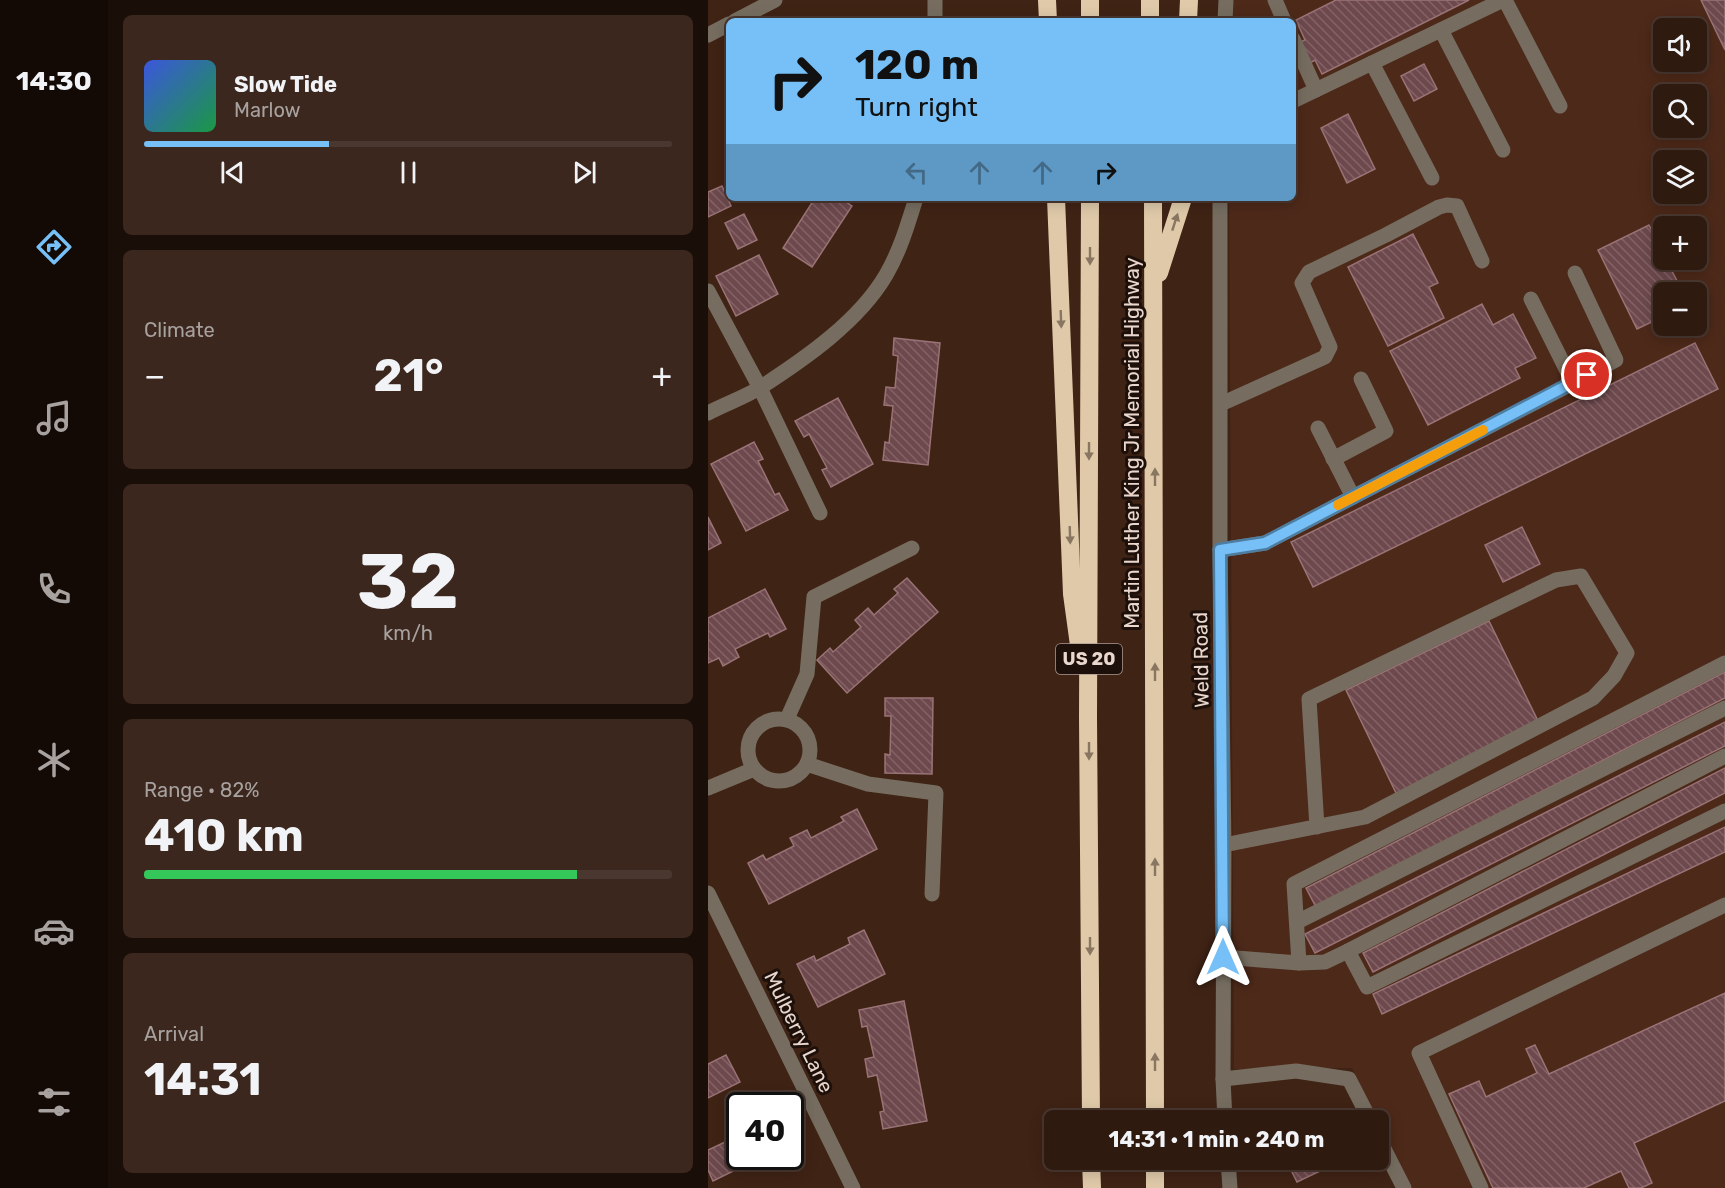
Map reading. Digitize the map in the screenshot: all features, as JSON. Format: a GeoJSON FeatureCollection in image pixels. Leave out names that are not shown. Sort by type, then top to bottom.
{"type":"FeatureCollection","features":[{"type":"Feature","properties":{"kind":"highway"},"geometry":{"type":"LineString","coordinates":[[1047,0],[1048,18]]}},
{"type":"Feature","properties":{"kind":"highway"},"geometry":{"type":"LineString","coordinates":[[1090,0],[1090,18]]}},
{"type":"Feature","properties":{"kind":"highway"},"geometry":{"type":"LineString","coordinates":[[1150,0],[1150,18]]}},
{"type":"Feature","properties":{"kind":"highway"},"geometry":{"type":"LineString","coordinates":[[1188,18],[1189,0]]}},
{"type":"Feature","properties":{"kind":"highway"},"geometry":{"type":"LineString","coordinates":[[1056,201],[1072,594],[1088,717]]}},
{"type":"Feature","properties":{"kind":"highway","name":"US 20"},"geometry":{"type":"LineString","coordinates":[[1090,201],[1088,717],[1091,1110]]}},
{"type":"Feature","properties":{"kind":"highway","name":"Martin Luther King Jr Memorial Highway"},"geometry":{"type":"LineString","coordinates":[[1153,201],[1155,1110]]}},
{"type":"Feature","properties":{"kind":"highway"},"geometry":{"type":"LineString","coordinates":[[1154,286],[1182,201]]}},
{"type":"Feature","properties":{"kind":"highway"},"geometry":{"type":"LineString","coordinates":[[1091,1170],[1092,1188]]}},
{"type":"Feature","properties":{"kind":"highway"},"geometry":{"type":"LineString","coordinates":[[1155,1170],[1155,1188]]}},
{"type":"Feature","properties":{"kind":"street"},"geometry":{"type":"LineString","coordinates":[[741,18],[775,0]]}},
{"type":"Feature","properties":{"kind":"street"},"geometry":{"type":"LineString","coordinates":[[934,0],[935,18]]}},
{"type":"Feature","properties":{"kind":"street"},"geometry":{"type":"LineString","coordinates":[[1225,18],[1226,0]]}},
{"type":"Feature","properties":{"kind":"street"},"geometry":{"type":"LineString","coordinates":[[1275,0],[1283,18]]}},
{"type":"Feature","properties":{"kind":"street"},"geometry":{"type":"LineString","coordinates":[[1296,100],[1504,0],[1560,106]]}},
{"type":"Feature","properties":{"kind":"street"},"geometry":{"type":"LineString","coordinates":[[708,35],[726,26]]}},
{"type":"Feature","properties":{"kind":"street"},"geometry":{"type":"LineString","coordinates":[[1441,30],[1503,150]]}},
{"type":"Feature","properties":{"kind":"street"},"geometry":{"type":"LineString","coordinates":[[1296,46],[1316,90]]}},
{"type":"Feature","properties":{"kind":"street"},"geometry":{"type":"LineString","coordinates":[[1372,63],[1432,178]]}},
{"type":"Feature","properties":{"kind":"street"},"geometry":{"type":"LineString","coordinates":[[708,413],[760,388],[832,336],[864,305],[873,295],[894,261],[915,201]]}},
{"type":"Feature","properties":{"kind":"street","name":"Weld Road"},"geometry":{"type":"LineString","coordinates":[[1220,201],[1225,1110]]}},
{"type":"Feature","properties":{"kind":"street"},"geometry":{"type":"LineString","coordinates":[[1221,404],[1325,357],[1330,347],[1302,283],[1309,272],[1386,236],[1439,207],[1448,205],[1457,206],[1482,261]]}},
{"type":"Feature","properties":{"kind":"street"},"geometry":{"type":"LineString","coordinates":[[1220,550],[1265,543],[1616,360],[1575,273]]}},
{"type":"Feature","properties":{"kind":"street"},"geometry":{"type":"LineString","coordinates":[[708,291],[760,388],[820,513]]}},
{"type":"Feature","properties":{"kind":"street"},"geometry":{"type":"LineString","coordinates":[[1531,299],[1573,383]]}},
{"type":"Feature","properties":{"kind":"street"},"geometry":{"type":"LineString","coordinates":[[1333,459],[1386,431],[1361,379]]}},
{"type":"Feature","properties":{"kind":"street"},"geometry":{"type":"LineString","coordinates":[[1318,428],[1353,497]]}},
{"type":"Feature","properties":{"kind":"street"},"geometry":{"type":"LineString","coordinates":[[787,719],[807,674],[814,597],[912,548]]}},
{"type":"Feature","properties":{"kind":"street"},"geometry":{"type":"LineString","coordinates":[[1224,845],[1365,817],[1593,698],[1614,676],[1627,653],[1581,576],[1556,580],[1309,699],[1317,826]]}},
{"type":"Feature","properties":{"kind":"street"},"geometry":{"type":"LineString","coordinates":[[1299,963],[1294,884],[1725,663]]}},
{"type":"Feature","properties":{"kind":"street"},"geometry":{"type":"LineString","coordinates":[[1297,922],[1725,708]]}},
{"type":"Feature","properties":{"kind":"street"},"geometry":{"type":"LineString","coordinates":[[787,719],[795,723],[807,737],[810,755],[807,764],[802,771],[786,781],[768,780],[754,769],[747,753],[750,736],[755,729],[770,720],[787,719]]}},
{"type":"Feature","properties":{"kind":"street"},"geometry":{"type":"LineString","coordinates":[[1223,957],[1325,963],[1725,756]]}},
{"type":"Feature","properties":{"kind":"street"},"geometry":{"type":"LineString","coordinates":[[807,764],[868,784],[936,793],[932,894]]}},
{"type":"Feature","properties":{"kind":"street"},"geometry":{"type":"LineString","coordinates":[[708,788],[754,769]]}},
{"type":"Feature","properties":{"kind":"street"},"geometry":{"type":"LineString","coordinates":[[1348,951],[1367,987],[1725,811]]}},
{"type":"Feature","properties":{"kind":"street","name":"Mulberry Lane"},"geometry":{"type":"LineString","coordinates":[[708,893],[853,1188]]}},
{"type":"Feature","properties":{"kind":"street"},"geometry":{"type":"LineString","coordinates":[[1481,1188],[1419,1053],[1725,905]]}},
{"type":"Feature","properties":{"kind":"street"},"geometry":{"type":"LineString","coordinates":[[1223,1079],[1296,1071],[1350,1079],[1365,1110]]}},
{"type":"Feature","properties":{"kind":"street"},"geometry":{"type":"LineString","coordinates":[[1389,1159],[1404,1188]]}},
{"type":"Feature","properties":{"kind":"street"},"geometry":{"type":"LineString","coordinates":[[1229,1170],[1230,1188]]}},
{"type":"Feature","properties":{"kind":"shaded area"},"geometry":{"type":"Polygon","coordinates":[[[1233,0],[1725,0],[1725,1188],[1411,1188],[1389,1143],[1389,1110],[1373,1110],[1352,1068],[1234,1069],[1229,201],[1296,201],[1296,18],[1232,18],[1233,0]]]}},
{"type":"Feature","properties":{"kind":"building"},"geometry":{"type":"Polygon","coordinates":[[[1336,0],[1469,0],[1322,74],[1315,60],[1305,66],[1296,49],[1296,44],[1305,40],[1296,20],[1336,0]]]}},
{"type":"Feature","properties":{"kind":"building"},"geometry":{"type":"Polygon","coordinates":[[[1701,0],[1725,0],[1725,50],[1701,0]]]}},
{"type":"Feature","properties":{"kind":"building"},"geometry":{"type":"Polygon","coordinates":[[[1424,64],[1437,89],[1414,101],[1401,76],[1424,64]]]}},
{"type":"Feature","properties":{"kind":"building"},"geometry":{"type":"Polygon","coordinates":[[[1348,114],[1375,169],[1347,183],[1321,128],[1348,114]]]}},
{"type":"Feature","properties":{"kind":"building"},"geometry":{"type":"Polygon","coordinates":[[[722,186],[726,201],[729,201],[731,206],[708,217],[708,192],[722,186]]]}},
{"type":"Feature","properties":{"kind":"building"},"geometry":{"type":"Polygon","coordinates":[[[813,201],[844,201],[852,206],[812,267],[783,248],[813,201]]]}},
{"type":"Feature","properties":{"kind":"building"},"geometry":{"type":"Polygon","coordinates":[[[744,214],[757,240],[738,249],[725,223],[744,214]]]}},
{"type":"Feature","properties":{"kind":"building"},"geometry":{"type":"Polygon","coordinates":[[[1649,225],[1653,233],[1653,270],[1671,270],[1678,282],[1653,282],[1653,321],[1637,329],[1598,250],[1649,225]]]}},
{"type":"Feature","properties":{"kind":"building"},"geometry":{"type":"Polygon","coordinates":[[[1413,234],[1438,283],[1429,287],[1444,318],[1388,346],[1348,267],[1413,234]]]}},
{"type":"Feature","properties":{"kind":"building"},"geometry":{"type":"Polygon","coordinates":[[[759,255],[778,294],[736,316],[716,276],[759,255]]]}},
{"type":"Feature","properties":{"kind":"building"},"geometry":{"type":"Polygon","coordinates":[[[1482,304],[1493,325],[1513,314],[1536,358],[1515,368],[1520,378],[1428,425],[1390,351],[1482,304]]]}},
{"type":"Feature","properties":{"kind":"building"},"geometry":{"type":"Polygon","coordinates":[[[894,338],[940,343],[928,465],[883,460],[885,442],[889,443],[893,406],[884,405],[886,387],[895,388],[898,356],[893,355],[894,338]]]}},
{"type":"Feature","properties":{"kind":"building"},"geometry":{"type":"Polygon","coordinates":[[[1695,343],[1718,389],[1313,587],[1291,542],[1695,343]]]}},
{"type":"Feature","properties":{"kind":"building"},"geometry":{"type":"Polygon","coordinates":[[[838,398],[873,464],[831,487],[822,470],[827,468],[809,434],[804,437],[795,421],[838,398]]]}},
{"type":"Feature","properties":{"kind":"building"},"geometry":{"type":"Polygon","coordinates":[[[754,442],[763,459],[758,461],[775,495],[779,493],[788,510],[746,531],[711,464],[754,442]]]}},
{"type":"Feature","properties":{"kind":"building"},"geometry":{"type":"Polygon","coordinates":[[[708,517],[721,543],[708,550],[708,517]]]}},
{"type":"Feature","properties":{"kind":"building"},"geometry":{"type":"Polygon","coordinates":[[[1522,527],[1540,564],[1503,582],[1485,545],[1522,527]]]}},
{"type":"Feature","properties":{"kind":"building"},"geometry":{"type":"Polygon","coordinates":[[[907,578],[938,612],[847,693],[817,660],[830,648],[833,652],[861,627],[855,620],[868,608],[874,615],[898,593],[894,589],[907,578]]]}},
{"type":"Feature","properties":{"kind":"building"},"geometry":{"type":"Polygon","coordinates":[[[765,589],[786,629],[770,637],[768,633],[735,649],[739,657],[723,666],[719,658],[708,663],[708,618],[765,589]]]}},
{"type":"Feature","properties":{"kind":"building"},"geometry":{"type":"Polygon","coordinates":[[[1489,621],[1540,725],[1397,795],[1346,690],[1489,621]]]}},
{"type":"Feature","properties":{"kind":"building"},"geometry":{"type":"Polygon","coordinates":[[[1725,672],[1725,698],[1316,907],[1306,888],[1725,672]]]}},
{"type":"Feature","properties":{"kind":"building"},"geometry":{"type":"Polygon","coordinates":[[[885,698],[933,698],[932,774],[885,773],[885,754],[890,755],[891,716],[885,716],[885,698]]]}},
{"type":"Feature","properties":{"kind":"building"},"geometry":{"type":"Polygon","coordinates":[[[1725,722],[1725,746],[1315,953],[1305,934],[1725,722]]]}},
{"type":"Feature","properties":{"kind":"building"},"geometry":{"type":"Polygon","coordinates":[[[1725,768],[1725,793],[1373,972],[1363,953],[1725,768]]]}},
{"type":"Feature","properties":{"kind":"building"},"geometry":{"type":"Polygon","coordinates":[[[857,809],[877,849],[769,904],[748,863],[763,855],[766,860],[794,846],[790,838],[807,830],[811,838],[844,821],[841,817],[857,809]]]}},
{"type":"Feature","properties":{"kind":"building"},"geometry":{"type":"Polygon","coordinates":[[[1725,827],[1725,852],[1382,1014],[1373,994],[1725,827]]]}},
{"type":"Feature","properties":{"kind":"building"},"geometry":{"type":"Polygon","coordinates":[[[864,930],[885,974],[818,1007],[797,964],[814,956],[816,961],[850,944],[848,938],[864,930]]]}},
{"type":"Feature","properties":{"kind":"building"},"geometry":{"type":"Polygon","coordinates":[[[1725,993],[1725,1101],[1634,1143],[1652,1183],[1641,1188],[1629,1188],[1621,1171],[1584,1188],[1493,1188],[1449,1094],[1479,1081],[1486,1097],[1537,1073],[1526,1049],[1535,1045],[1549,1074],[1725,993]]]}},
{"type":"Feature","properties":{"kind":"building"},"geometry":{"type":"Polygon","coordinates":[[[904,1001],[927,1121],[883,1129],[880,1112],[884,1111],[877,1075],[868,1077],[865,1059],[874,1057],[867,1026],[862,1027],[859,1010],[904,1001]]]}},
{"type":"Feature","properties":{"kind":"building"},"geometry":{"type":"Polygon","coordinates":[[[726,1055],[740,1082],[708,1098],[708,1064],[726,1055]]]}},
{"type":"Feature","properties":{"kind":"building"},"geometry":{"type":"Polygon","coordinates":[[[726,1142],[726,1170],[735,1170],[713,1181],[708,1170],[708,1150],[726,1142]]]}},
{"type":"Feature","properties":{"kind":"building"},"geometry":{"type":"Polygon","coordinates":[[[1291,1170],[1322,1170],[1297,1182],[1291,1170]]]}},
{"type":"Feature","properties":{"kind":"slow traffic"},"geometry":{"type":"LineString","coordinates":[[1338,505],[1483,430]]}},
{"type":"Feature","properties":{"kind":"route"},"geometry":{"type":"LineString","coordinates":[[1223,957],[1224,845],[1220,550],[1265,543],[1587,375]]}}]}
